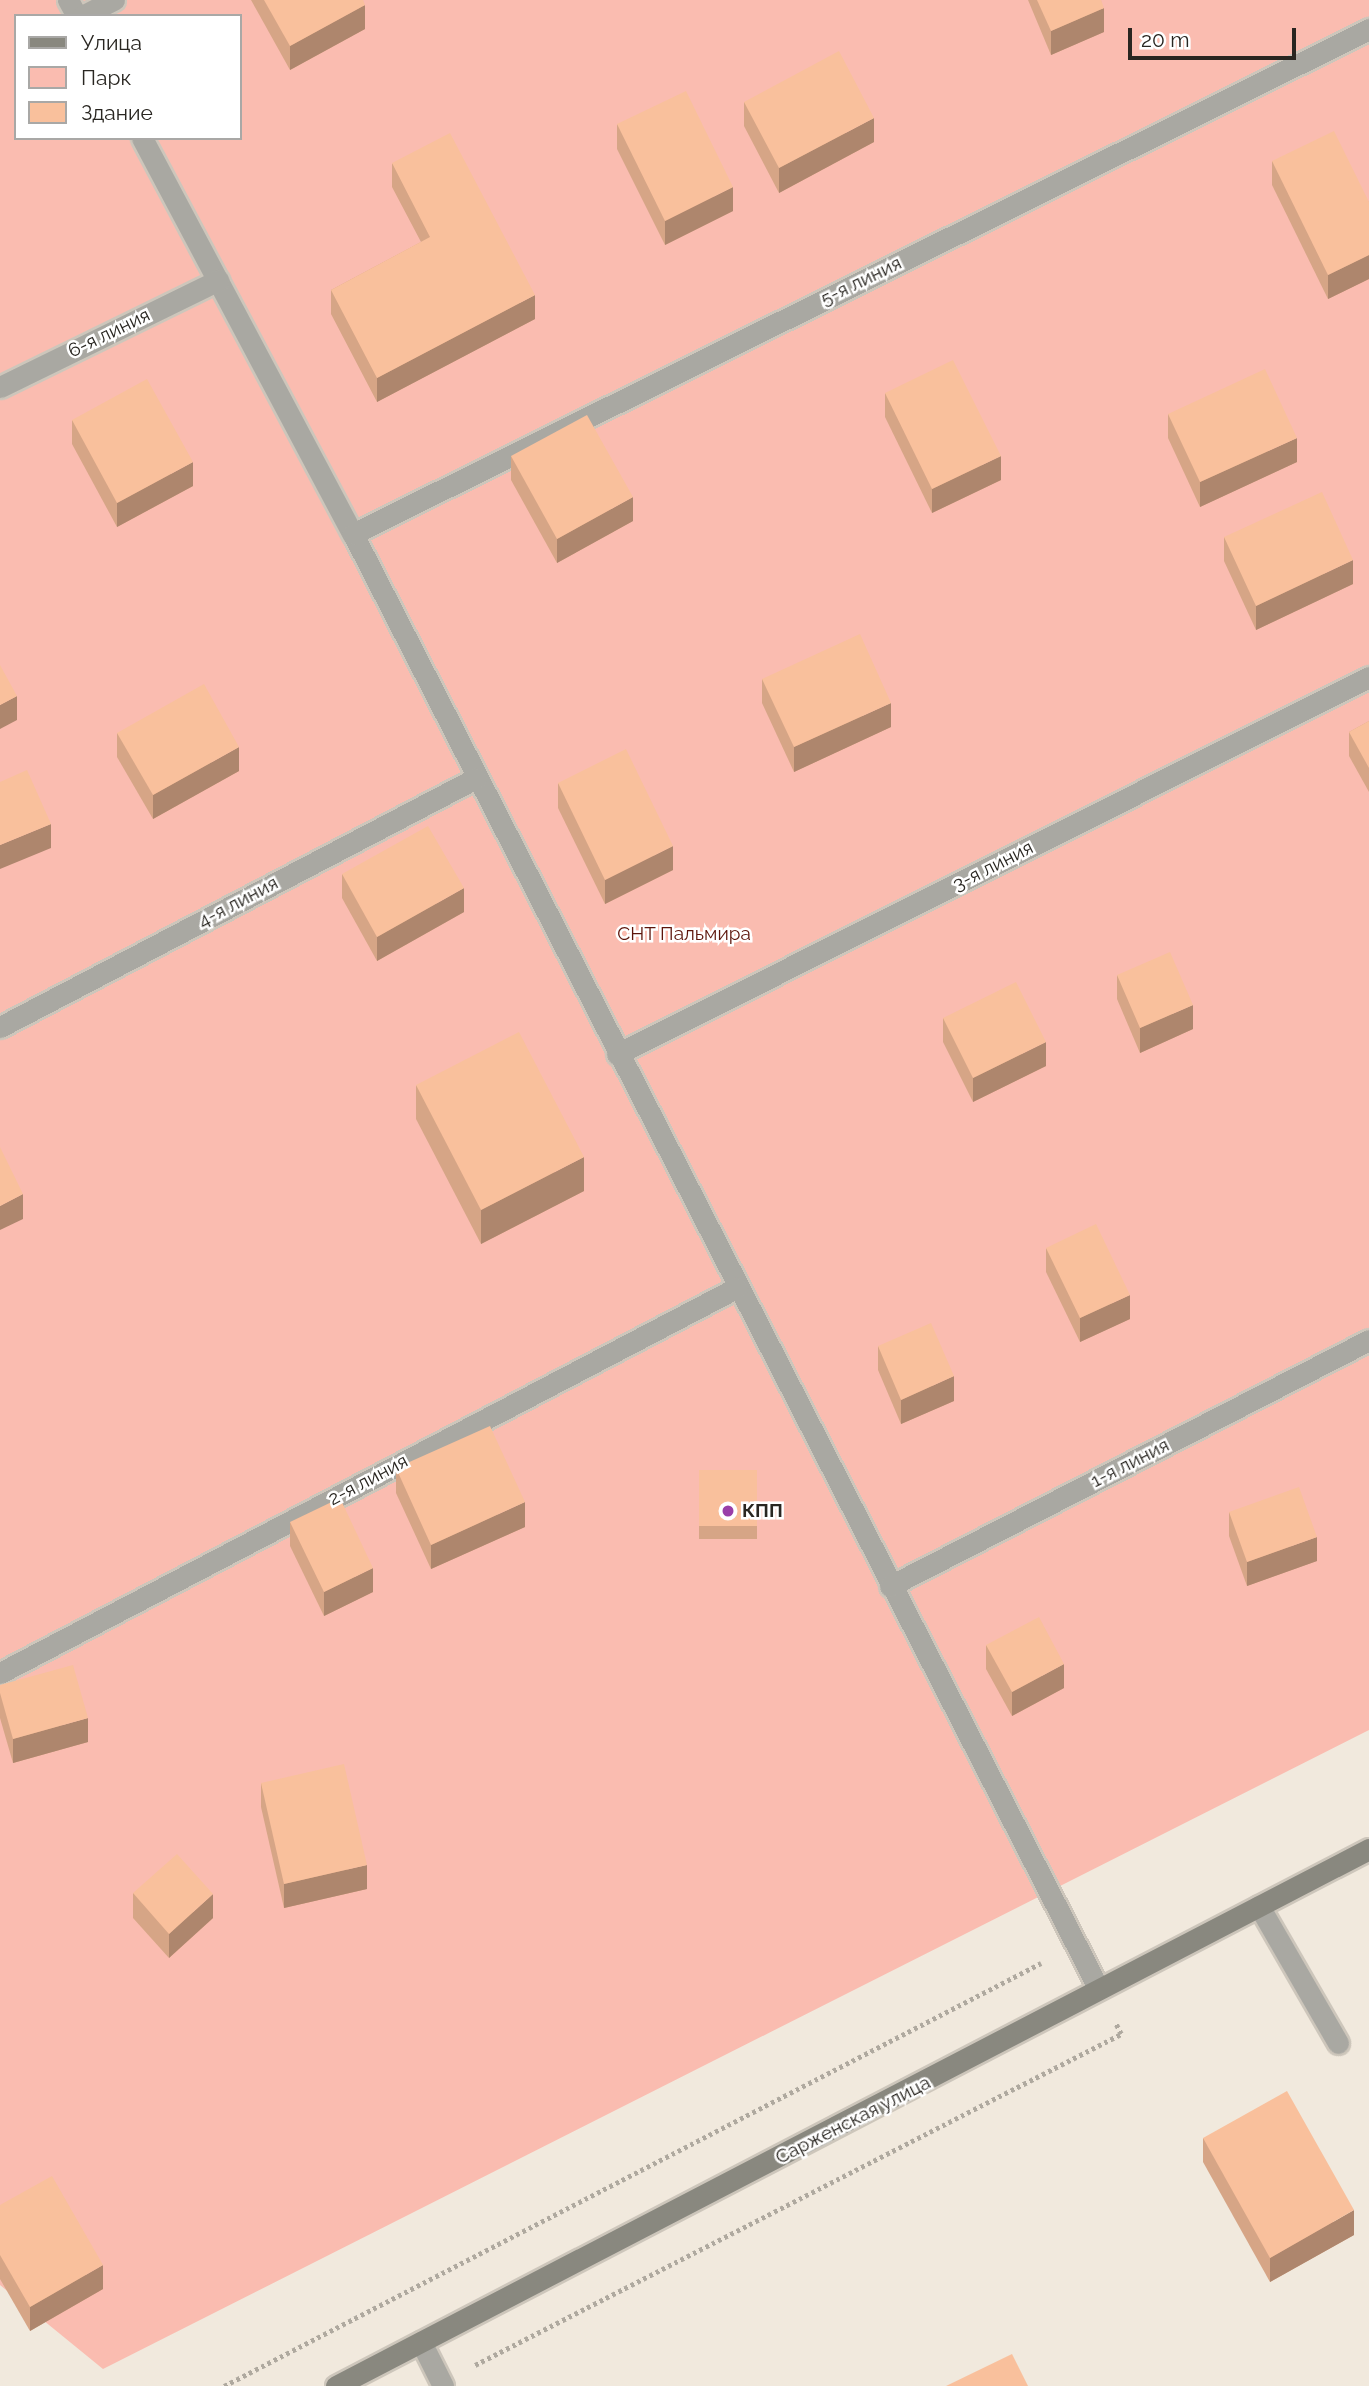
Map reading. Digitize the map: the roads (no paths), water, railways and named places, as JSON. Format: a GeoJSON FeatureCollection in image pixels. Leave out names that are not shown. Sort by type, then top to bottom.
{"type":"FeatureCollection","features":[{"type":"Feature","properties":{"kind":"main road","name":"Сарженская улица"},"geometry":{"type":"LineString","coordinates":[[335,2386],[1369,1849]]}},
{"type":"Feature","properties":{"kind":"street"},"geometry":{"type":"LineString","coordinates":[[86,14],[114,0]]}},
{"type":"Feature","properties":{"kind":"street","name":"5-я линия"},"geometry":{"type":"LineString","coordinates":[[354,534],[1369,29]]}},
{"type":"Feature","properties":{"kind":"street"},"geometry":{"type":"LineString","coordinates":[[143,140],[354,534],[736,1287],[1098,1989]]}},
{"type":"Feature","properties":{"kind":"street","name":"6-я линия"},"geometry":{"type":"LineString","coordinates":[[0,387],[218,280]]}},
{"type":"Feature","properties":{"kind":"street","name":"3-я линия"},"geometry":{"type":"LineString","coordinates":[[617,1054],[1369,677]]}},
{"type":"Feature","properties":{"kind":"street","name":"4-я линия"},"geometry":{"type":"LineString","coordinates":[[0,1027],[476,778]]}},
{"type":"Feature","properties":{"kind":"street","name":"2-я линия"},"geometry":{"type":"LineString","coordinates":[[0,1673],[736,1287]]}},
{"type":"Feature","properties":{"kind":"street","name":"1-я линия"},"geometry":{"type":"LineString","coordinates":[[890,1586],[1369,1340]]}},
{"type":"Feature","properties":{"kind":"street"},"geometry":{"type":"LineString","coordinates":[[1259,1906],[1338,2043]]}},
{"type":"Feature","properties":{"kind":"street"},"geometry":{"type":"LineString","coordinates":[[421,2342],[442,2384]]}},
{"type":"Feature","properties":{"kind":"place","name":"КПП"},"geometry":{"type":"Point","coordinates":[728,1511]}},
{"type":"Feature","properties":{"kind":"park label","name":"СНТ Пальмира"},"geometry":{"type":"Point","coordinates":[684,934]}}]}
